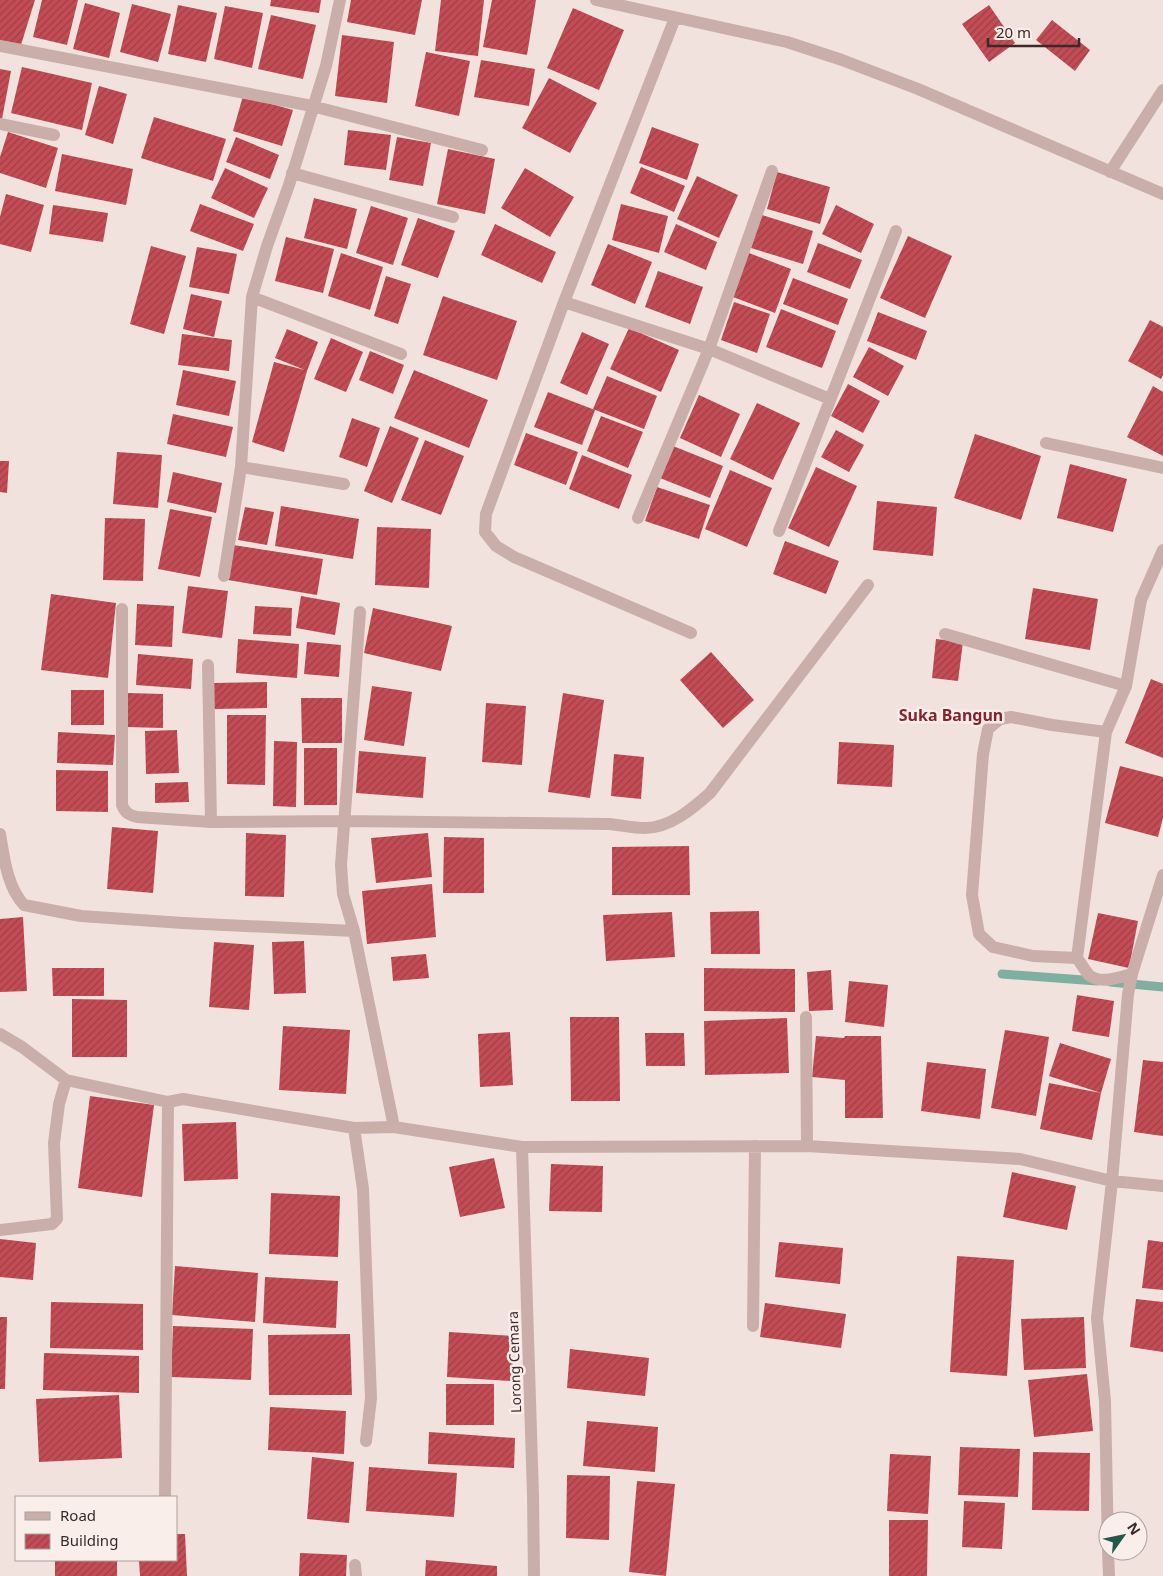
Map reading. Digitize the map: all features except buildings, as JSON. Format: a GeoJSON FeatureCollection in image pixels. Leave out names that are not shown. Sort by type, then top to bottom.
{"type":"FeatureCollection","features":[{"type":"Feature","properties":{"kind":"street"},"geometry":{"type":"LineString","coordinates":[[224,576],[241,467],[252,297],[266,246],[292,173],[326,66],[340,0]]}},
{"type":"Feature","properties":{"kind":"street"},"geometry":{"type":"LineString","coordinates":[[596,0],[786,42],[842,60],[918,89],[1163,194]]}},
{"type":"Feature","properties":{"kind":"street"},"geometry":{"type":"LineString","coordinates":[[675,18],[564,302],[486,514],[485,532],[496,546],[514,557],[691,633]]}},
{"type":"Feature","properties":{"kind":"street"},"geometry":{"type":"LineString","coordinates":[[0,46],[312,106],[482,150]]}},
{"type":"Feature","properties":{"kind":"street"},"geometry":{"type":"LineString","coordinates":[[1110,172],[1163,90]]}},
{"type":"Feature","properties":{"kind":"street"},"geometry":{"type":"LineString","coordinates":[[0,124],[54,135]]}},
{"type":"Feature","properties":{"kind":"street"},"geometry":{"type":"LineString","coordinates":[[638,518],[709,349],[772,171]]}},
{"type":"Feature","properties":{"kind":"street"},"geometry":{"type":"LineString","coordinates":[[292,173],[453,217]]}},
{"type":"Feature","properties":{"kind":"street"},"geometry":{"type":"LineString","coordinates":[[779,531],[896,230]]}},
{"type":"Feature","properties":{"kind":"street"},"geometry":{"type":"LineString","coordinates":[[252,297],[401,354]]}},
{"type":"Feature","properties":{"kind":"street"},"geometry":{"type":"LineString","coordinates":[[564,302],[709,349],[830,399]]}},
{"type":"Feature","properties":{"kind":"street"},"geometry":{"type":"LineString","coordinates":[[1046,444],[1163,468]]}},
{"type":"Feature","properties":{"kind":"street"},"geometry":{"type":"LineString","coordinates":[[241,467],[344,484]]}},
{"type":"Feature","properties":{"kind":"street"},"geometry":{"type":"LineString","coordinates":[[1131,977],[1108,980],[1098,979],[1089,975],[1077,958],[1106,732],[1126,686],[1141,600],[1163,550]]}},
{"type":"Feature","properties":{"kind":"street"},"geometry":{"type":"LineString","coordinates":[[122,609],[122,805],[130,815],[211,822],[345,821],[609,824],[647,828],[666,823],[687,814],[710,793],[868,585]]}},
{"type":"Feature","properties":{"kind":"street"},"geometry":{"type":"LineString","coordinates":[[360,612],[341,865],[343,894],[354,931],[394,1127]]}},
{"type":"Feature","properties":{"kind":"street"},"geometry":{"type":"LineString","coordinates":[[946,634],[1126,686]]}},
{"type":"Feature","properties":{"kind":"street"},"geometry":{"type":"LineString","coordinates":[[208,665],[211,822]]}},
{"type":"Feature","properties":{"kind":"street"},"geometry":{"type":"LineString","coordinates":[[1077,958],[1033,956],[994,947],[979,934],[972,895],[983,754],[988,729],[1000,719],[1011,717],[1052,725],[1106,732]]}},
{"type":"Feature","properties":{"kind":"street"},"geometry":{"type":"LineString","coordinates":[[0,834],[13,889],[18,899],[24,905],[82,916],[354,931]]}},
{"type":"Feature","properties":{"kind":"street"},"geometry":{"type":"LineString","coordinates":[[1107,1511],[1106,1401],[1097,1318],[1112,1181],[1128,994],[1131,977],[1163,875]]}},
{"type":"Feature","properties":{"kind":"street"},"geometry":{"type":"LineString","coordinates":[[806,1017],[807,1146]]}},
{"type":"Feature","properties":{"kind":"street"},"geometry":{"type":"LineString","coordinates":[[0,1034],[22,1047],[66,1080],[168,1102],[182,1099],[354,1128],[394,1127],[522,1147],[807,1146],[1020,1159],[1112,1181],[1163,1186]]}},
{"type":"Feature","properties":{"kind":"street"},"geometry":{"type":"LineString","coordinates":[[0,1230],[52,1224],[57,1219],[54,1143],[59,1104],[66,1080]]}},
{"type":"Feature","properties":{"kind":"street"},"geometry":{"type":"LineString","coordinates":[[164,1496],[168,1102]]}},
{"type":"Feature","properties":{"kind":"street"},"geometry":{"type":"LineString","coordinates":[[354,1128],[363,1189],[370,1398],[366,1441]]}},
{"type":"Feature","properties":{"kind":"street"},"geometry":{"type":"LineString","coordinates":[[753,1326],[755,1146]]}},
{"type":"Feature","properties":{"kind":"street","name":"Lorong Cemara"},"geometry":{"type":"LineString","coordinates":[[522,1147],[533,1485],[534,1576]]}},
{"type":"Feature","properties":{"kind":"street"},"geometry":{"type":"LineString","coordinates":[[1108,1561],[1109,1576]]}},
{"type":"Feature","properties":{"kind":"waterway"},"geometry":{"type":"LineString","coordinates":[[1002,974],[1097,981]]}},
{"type":"Feature","properties":{"kind":"waterway"},"geometry":{"type":"LineString","coordinates":[[1110,982],[1163,987]]}},
{"type":"Feature","properties":{"kind":"district","name":"Suka Bangun"},"geometry":{"type":"Point","coordinates":[951,715]}}]}
